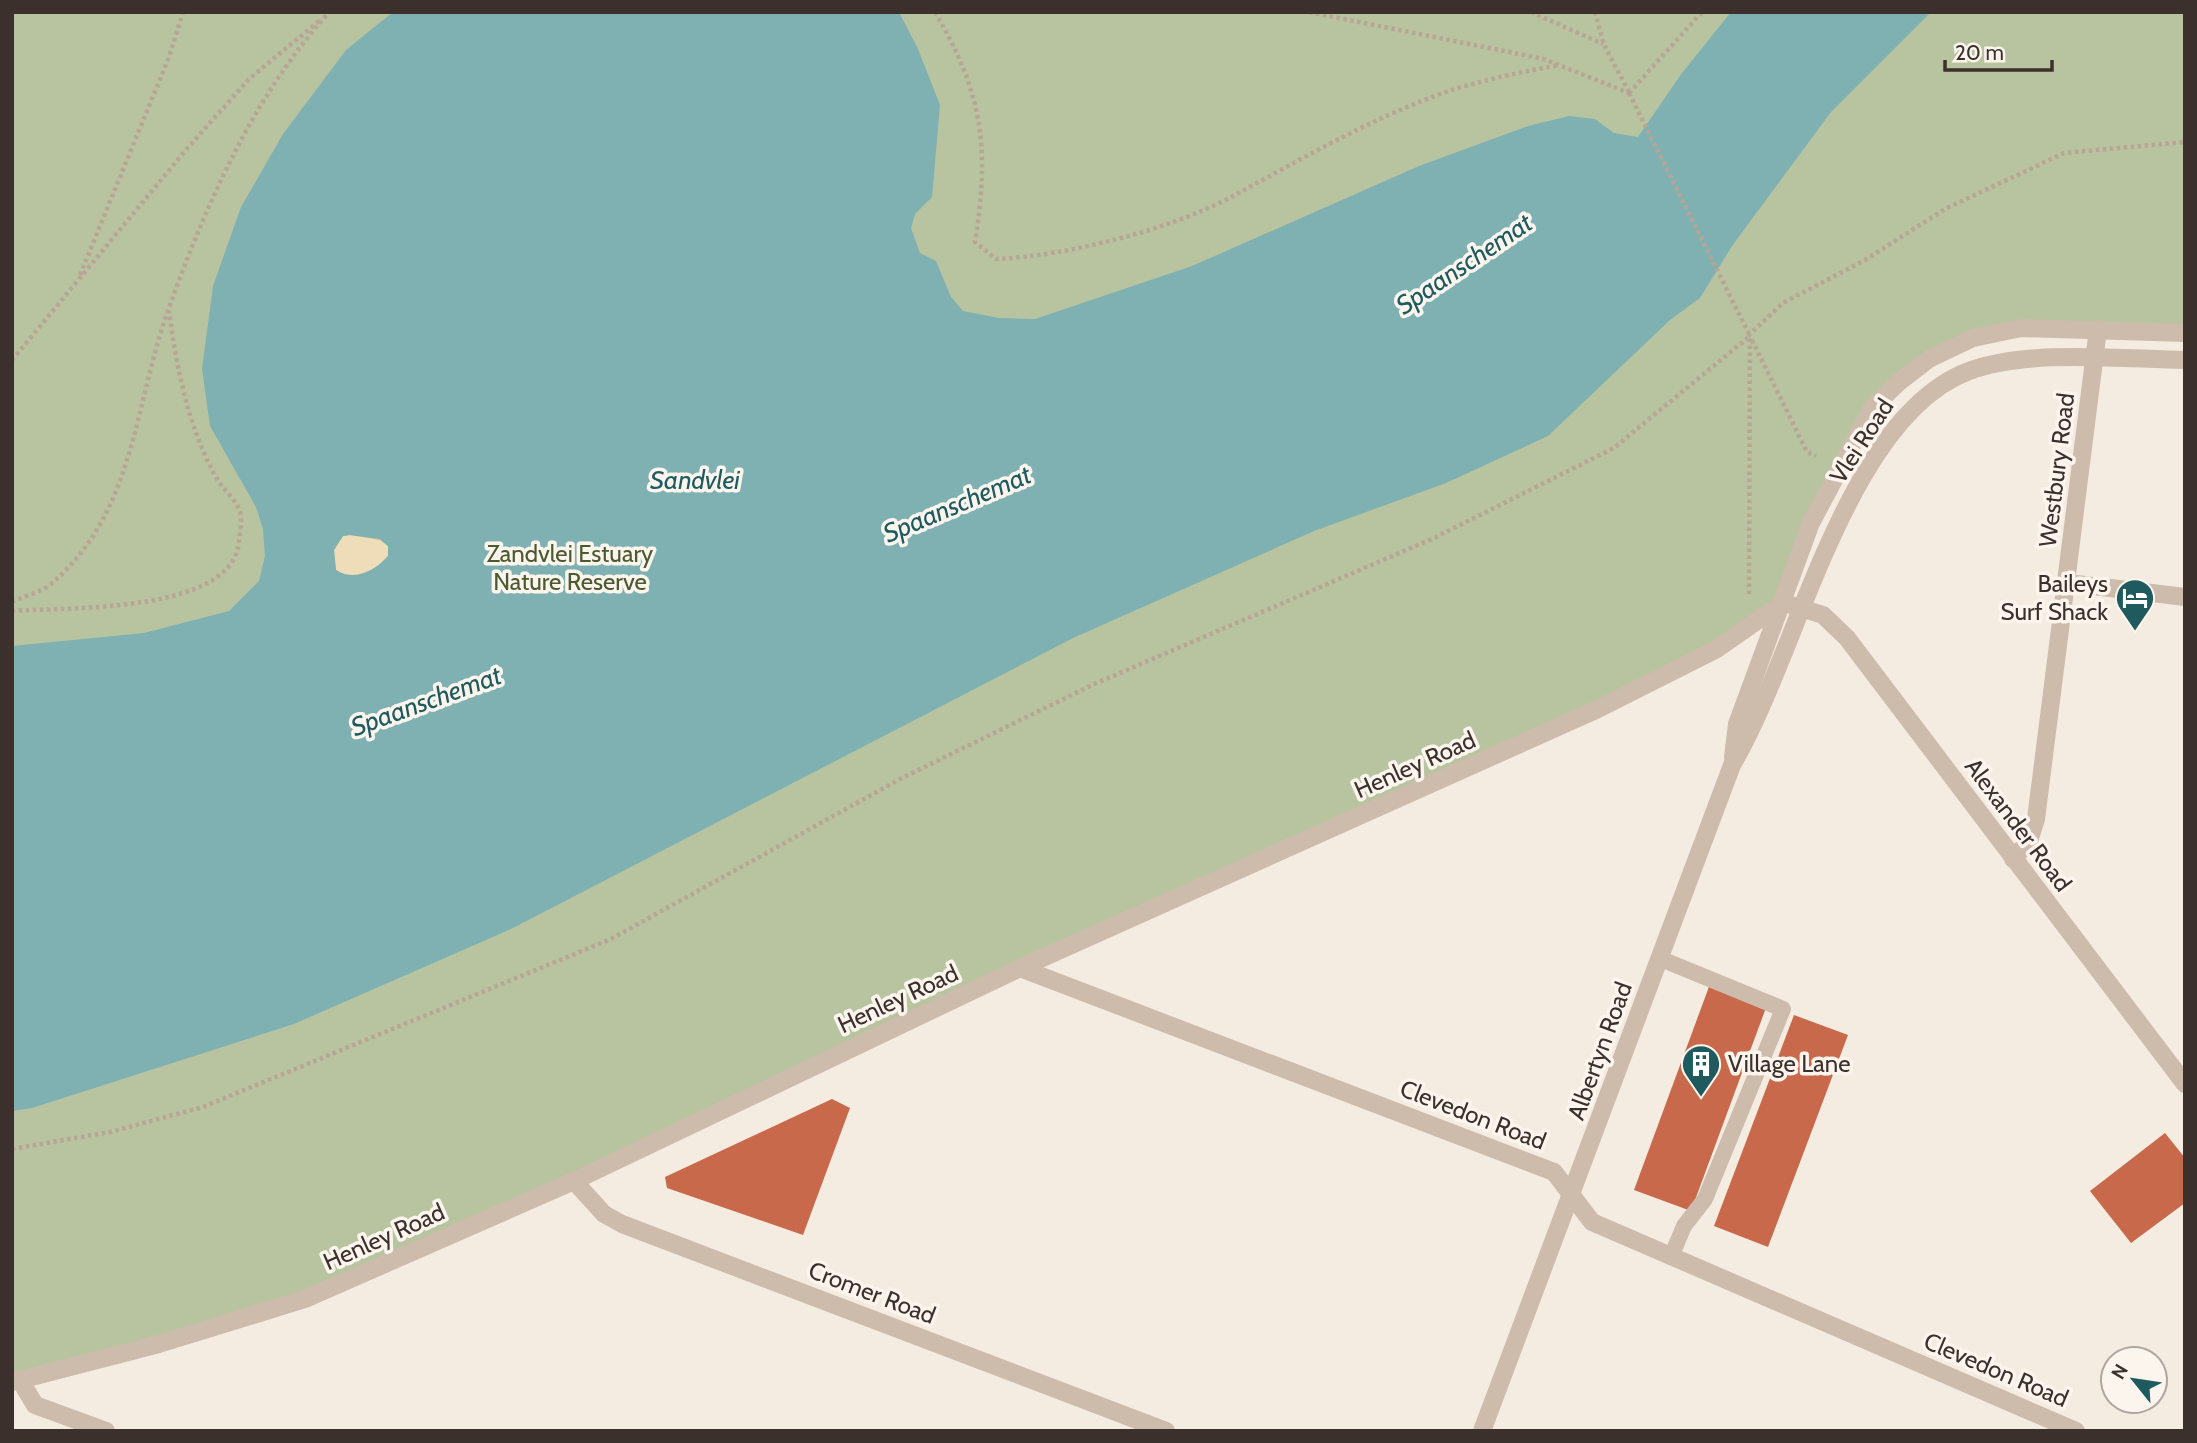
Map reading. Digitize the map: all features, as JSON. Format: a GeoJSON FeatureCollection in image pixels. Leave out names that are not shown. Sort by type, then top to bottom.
{"type":"FeatureCollection","features":[{"type":"Feature","properties":{"kind":"street","name":"Vlei Road"},"geometry":{"type":"LineString","coordinates":[[1794,567],[1811,523],[1872,408],[1929,359],[1973,338],[2021,328],[2185,333]]}},
{"type":"Feature","properties":{"kind":"street","name":"Westbury Road"},"geometry":{"type":"LineString","coordinates":[[2013,859],[2029,841],[2036,819],[2068,583],[2098,329]]}},
{"type":"Feature","properties":{"kind":"street","name":"Vlei Road"},"geometry":{"type":"LineString","coordinates":[[1802,607],[1863,479],[1889,437],[1914,404],[1937,386],[1970,370],[2014,359],[2185,359]]}},
{"type":"Feature","properties":{"kind":"street","name":"Albertyn Road"},"geometry":{"type":"LineString","coordinates":[[1732,765],[1737,724],[1794,567]]}},
{"type":"Feature","properties":{"kind":"street"},"geometry":{"type":"LineString","coordinates":[[2068,583],[2185,597]]}},
{"type":"Feature","properties":{"kind":"street","name":"Henley Road"},"geometry":{"type":"LineString","coordinates":[[16,1381],[159,1344],[305,1299],[574,1181],[1020,968],[1598,709],[1686,666],[1750,627],[1781,604]]}},
{"type":"Feature","properties":{"kind":"street"},"geometry":{"type":"LineString","coordinates":[[1781,604],[1802,607]]}},
{"type":"Feature","properties":{"kind":"street","name":"Albertyn Road"},"geometry":{"type":"LineString","coordinates":[[1482,1431],[1573,1195],[1732,765],[1754,730],[1802,607]]}},
{"type":"Feature","properties":{"kind":"street","name":"Alexander Road"},"geometry":{"type":"LineString","coordinates":[[1802,607],[1823,615],[1847,638],[2185,1084]]}},
{"type":"Feature","properties":{"kind":"street","name":"Clevedon Road"},"geometry":{"type":"LineString","coordinates":[[1020,968],[1554,1172],[1592,1222],[2076,1431]]}},
{"type":"Feature","properties":{"kind":"street","name":"Cromer Road"},"geometry":{"type":"LineString","coordinates":[[574,1181],[604,1214],[622,1224],[1166,1431]]}},
{"type":"Feature","properties":{"kind":"street"},"geometry":{"type":"LineString","coordinates":[[16,1381],[35,1405],[106,1431]]}},
{"type":"Feature","properties":{"kind":"lane"},"geometry":{"type":"LineString","coordinates":[[1661,959],[1783,1010],[1704,1199],[1684,1226],[1671,1257]]}},
{"type":"Feature","properties":{"kind":"path"},"geometry":{"type":"LineString","coordinates":[[78,279],[169,57],[183,12]]}},
{"type":"Feature","properties":{"kind":"path"},"geometry":{"type":"LineString","coordinates":[[935,12],[961,57],[979,114],[984,188],[975,242],[996,259],[1022,258],[1166,224],[1229,198],[1277,169],[1444,93],[1512,74],[1559,65]]}},
{"type":"Feature","properties":{"kind":"path"},"geometry":{"type":"LineString","coordinates":[[1309,12],[1544,59],[1629,93]]}},
{"type":"Feature","properties":{"kind":"path"},"geometry":{"type":"LineString","coordinates":[[1531,12],[1604,45]]}},
{"type":"Feature","properties":{"kind":"path"},"geometry":{"type":"LineString","coordinates":[[1629,93],[1702,12]]}},
{"type":"Feature","properties":{"kind":"path"},"geometry":{"type":"LineString","coordinates":[[12,360],[249,79],[328,13]]}},
{"type":"Feature","properties":{"kind":"path"},"geometry":{"type":"LineString","coordinates":[[12,602],[49,586],[88,547],[114,499],[120,486],[168,308],[217,184],[278,77],[328,13]]}},
{"type":"Feature","properties":{"kind":"path"},"geometry":{"type":"LineString","coordinates":[[1594,13],[1604,45],[1807,452],[1839,466]]}},
{"type":"Feature","properties":{"kind":"path"},"geometry":{"type":"LineString","coordinates":[[1742,342],[1783,303],[1864,260],[1945,209],[2064,153],[2185,142]]}},
{"type":"Feature","properties":{"kind":"path"},"geometry":{"type":"LineString","coordinates":[[12,611],[136,603],[202,587],[227,572],[239,548],[240,511],[218,479],[194,426],[178,378],[168,308]]}},
{"type":"Feature","properties":{"kind":"path"},"geometry":{"type":"LineString","coordinates":[[12,1149],[110,1132],[203,1107],[611,939],[914,772],[1092,685],[1432,539],[1614,448],[1750,336]]}},
{"type":"Feature","properties":{"kind":"path"},"geometry":{"type":"LineString","coordinates":[[1750,336],[1750,627]]}},
{"type":"Feature","properties":{"kind":"green space","name":"Zandvlei Estuary Nature Reserve"},"geometry":{"type":"Polygon","coordinates":[[[12,12],[2185,12],[2185,333],[2098,329],[1973,338],[1872,408],[1781,604],[1717,649],[305,1299],[12,1382],[12,12]]]}},
{"type":"Feature","properties":{"kind":"sand"},"geometry":{"type":"Polygon","coordinates":[[[343,536],[380,540],[388,546],[388,556],[371,570],[357,575],[336,570],[334,550],[343,536]]]}},
{"type":"Feature","properties":{"kind":"water","name":"Sandvlei"},"geometry":{"type":"Polygon","coordinates":[[[393,12],[899,12],[918,49],[940,105],[932,197],[915,214],[911,228],[920,253],[936,261],[951,297],[963,311],[999,318],[1035,319],[1192,266],[1419,166],[1528,126],[1569,116],[1595,119],[1614,133],[1638,137],[1682,73],[1731,12],[1931,12],[1831,112],[1732,246],[1700,298],[1670,320],[1548,436],[1446,483],[1314,531],[1073,638],[511,929],[294,1024],[32,1108],[12,1111],[12,646],[144,633],[229,611],[259,581],[265,556],[263,529],[256,507],[210,426],[202,369],[213,286],[241,207],[283,134],[346,50],[393,12]],[[343,536],[334,550],[336,570],[357,575],[377,566],[388,556],[388,546],[380,539],[343,536]]]}},
{"type":"Feature","properties":{"kind":"building","name":"Village Lane"},"geometry":{"type":"Polygon","coordinates":[[[1710,984],[1767,1005],[1691,1211],[1634,1190],[1710,984]]]}},
{"type":"Feature","properties":{"kind":"building","name":"Village Lane"},"geometry":{"type":"Polygon","coordinates":[[[1794,1015],[1848,1035],[1768,1247],[1714,1226],[1794,1015]]]}},
{"type":"Feature","properties":{"kind":"building"},"geometry":{"type":"Polygon","coordinates":[[[832,1099],[850,1108],[803,1235],[667,1188],[665,1177],[832,1099]]]}},
{"type":"Feature","properties":{"kind":"building"},"geometry":{"type":"Polygon","coordinates":[[[2165,1133],[2185,1158],[2185,1203],[2131,1243],[2090,1191],[2165,1133]]]}},
{"type":"Feature","properties":{"kind":"place","name":"Baileys Surf Shack"},"geometry":{"type":"Point","coordinates":[2135,632]}},
{"type":"Feature","properties":{"kind":"place","name":"Village Lane"},"geometry":{"type":"Point","coordinates":[1701,1098]}},
{"type":"Feature","properties":{"kind":"water label","name":"Spaanschemat"},"geometry":{"type":"Point","coordinates":[1464,264]}},
{"type":"Feature","properties":{"kind":"water label","name":"Spaanschemat"},"geometry":{"type":"Point","coordinates":[957,504]}},
{"type":"Feature","properties":{"kind":"water label","name":"Spaanschemat"},"geometry":{"type":"Point","coordinates":[426,701]}}]}
